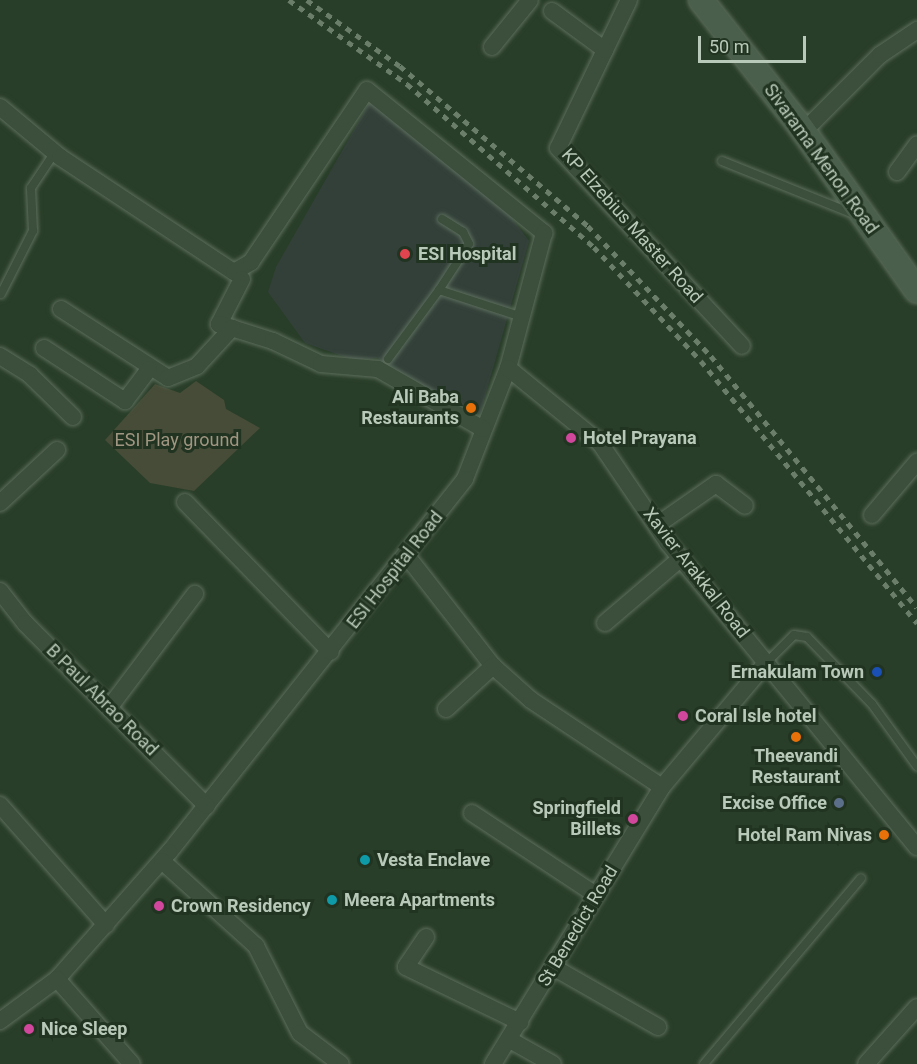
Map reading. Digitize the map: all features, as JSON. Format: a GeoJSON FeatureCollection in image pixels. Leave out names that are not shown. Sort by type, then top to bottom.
{"type":"FeatureCollection","features":[{"type":"Feature","properties":{"kind":"street"},"geometry":{"type":"LineString","coordinates":[[492,47],[530,0]]}},
{"type":"Feature","properties":{"kind":"street","name":"KP Elzebius Master Road"},"geometry":{"type":"LineString","coordinates":[[629,0],[558,148],[742,346]]}},
{"type":"Feature","properties":{"kind":"street","name":"Sivarama Menon Road"},"geometry":{"type":"LineString","coordinates":[[701,0],[803,132],[861,217],[917,291]]}},
{"type":"Feature","properties":{"kind":"street"},"geometry":{"type":"LineString","coordinates":[[552,11],[605,50]]}},
{"type":"Feature","properties":{"kind":"street"},"geometry":{"type":"LineString","coordinates":[[803,132],[880,56],[917,30]]}},
{"type":"Feature","properties":{"kind":"street","name":"ESI Hospital Road"},"geometry":{"type":"LineString","coordinates":[[0,1021],[57,979],[162,861],[331,652],[465,479],[508,368],[544,233],[367,90],[240,272],[55,152]]}},
{"type":"Feature","properties":{"kind":"street"},"geometry":{"type":"LineString","coordinates":[[0,107],[55,152]]}},
{"type":"Feature","properties":{"kind":"street"},"geometry":{"type":"LineString","coordinates":[[897,172],[917,144]]}},
{"type":"Feature","properties":{"kind":"street"},"geometry":{"type":"LineString","coordinates":[[242,279],[219,324],[321,364],[378,369],[483,429]]}},
{"type":"Feature","properties":{"kind":"street"},"geometry":{"type":"LineString","coordinates":[[61,309],[149,369],[168,378],[183,376],[232,328]]}},
{"type":"Feature","properties":{"kind":"street"},"geometry":{"type":"LineString","coordinates":[[44,348],[125,400],[149,369]]}},
{"type":"Feature","properties":{"kind":"street"},"geometry":{"type":"LineString","coordinates":[[0,356],[30,375],[73,417]]}},
{"type":"Feature","properties":{"kind":"street","name":"Xavier Arakkal Road"},"geometry":{"type":"LineString","coordinates":[[508,368],[600,443],[681,558],[915,840]]}},
{"type":"Feature","properties":{"kind":"street"},"geometry":{"type":"LineString","coordinates":[[0,503],[57,450]]}},
{"type":"Feature","properties":{"kind":"street"},"geometry":{"type":"LineString","coordinates":[[872,515],[917,462]]}},
{"type":"Feature","properties":{"kind":"street"},"geometry":{"type":"LineString","coordinates":[[657,525],[716,484],[745,506]]}},
{"type":"Feature","properties":{"kind":"street"},"geometry":{"type":"LineString","coordinates":[[185,502],[331,652]]}},
{"type":"Feature","properties":{"kind":"street"},"geometry":{"type":"LineString","coordinates":[[407,556],[493,666],[531,700],[662,787]]}},
{"type":"Feature","properties":{"kind":"street"},"geometry":{"type":"LineString","coordinates":[[605,623],[681,558]]}},
{"type":"Feature","properties":{"kind":"street","name":"B Paul Abrao Road"},"geometry":{"type":"LineString","coordinates":[[0,591],[109,708],[207,806]]}},
{"type":"Feature","properties":{"kind":"street"},"geometry":{"type":"LineString","coordinates":[[109,708],[195,594]]}},
{"type":"Feature","properties":{"kind":"street","name":"St Benedict Road"},"geometry":{"type":"LineString","coordinates":[[493,1064],[510,1040],[662,787],[767,662]]}},
{"type":"Feature","properties":{"kind":"street"},"geometry":{"type":"LineString","coordinates":[[446,709],[493,666]]}},
{"type":"Feature","properties":{"kind":"street"},"geometry":{"type":"LineString","coordinates":[[0,805],[106,925]]}},
{"type":"Feature","properties":{"kind":"street"},"geometry":{"type":"LineString","coordinates":[[472,813],[596,895]]}},
{"type":"Feature","properties":{"kind":"street"},"geometry":{"type":"LineString","coordinates":[[162,861],[256,946],[296,1028],[341,1064]]}},
{"type":"Feature","properties":{"kind":"street"},"geometry":{"type":"LineString","coordinates":[[426,937],[406,967],[520,1022]]}},
{"type":"Feature","properties":{"kind":"street"},"geometry":{"type":"LineString","coordinates":[[553,967],[658,1027]]}},
{"type":"Feature","properties":{"kind":"street"},"geometry":{"type":"LineString","coordinates":[[57,979],[132,1064]]}},
{"type":"Feature","properties":{"kind":"street"},"geometry":{"type":"LineString","coordinates":[[866,1064],[917,1007]]}},
{"type":"Feature","properties":{"kind":"street"},"geometry":{"type":"LineString","coordinates":[[510,1040],[553,1064]]}},
{"type":"Feature","properties":{"kind":"lane"},"geometry":{"type":"LineString","coordinates":[[2,294],[33,231],[31,188],[55,152]]}},
{"type":"Feature","properties":{"kind":"lane"},"geometry":{"type":"LineString","coordinates":[[722,161],[861,217]]}},
{"type":"Feature","properties":{"kind":"lane"},"geometry":{"type":"LineString","coordinates":[[388,359],[439,290],[469,244],[463,232],[442,219]]}},
{"type":"Feature","properties":{"kind":"lane"},"geometry":{"type":"LineString","coordinates":[[439,290],[522,317]]}},
{"type":"Feature","properties":{"kind":"lane"},"geometry":{"type":"LineString","coordinates":[[767,662],[794,634],[807,637],[872,704],[917,766]]}},
{"type":"Feature","properties":{"kind":"lane"},"geometry":{"type":"LineString","coordinates":[[704,1064],[861,878]]}},
{"type":"Feature","properties":{"kind":"shaded area","name":"ESI Hospital"},"geometry":{"type":"Polygon","coordinates":[[[371,100],[508,213],[529,241],[480,414],[422,390],[378,358],[354,360],[305,343],[268,292],[276,267],[371,100]]]}},
{"type":"Feature","properties":{"kind":"green space","name":"ESI Play ground"},"geometry":{"type":"Polygon","coordinates":[[[196,381],[224,400],[226,409],[260,428],[194,491],[150,483],[105,440],[155,384],[180,393],[196,381]]]}},
{"type":"Feature","properties":{"kind":"railway"},"geometry":{"type":"LineString","coordinates":[[289,0],[407,84],[594,247],[701,361],[917,623]]}},
{"type":"Feature","properties":{"kind":"railway"},"geometry":{"type":"LineString","coordinates":[[307,0],[400,66],[588,226],[711,356],[917,608]]}},
{"type":"Feature","properties":{"kind":"place","name":"ESI Hospital"},"geometry":{"type":"Point","coordinates":[405,254]}},
{"type":"Feature","properties":{"kind":"place","name":"Ali Baba Restaurants"},"geometry":{"type":"Point","coordinates":[471,408]}},
{"type":"Feature","properties":{"kind":"place","name":"Hotel Prayana"},"geometry":{"type":"Point","coordinates":[571,438]}},
{"type":"Feature","properties":{"kind":"place","name":"Ernakulam Town"},"geometry":{"type":"Point","coordinates":[877,672]}},
{"type":"Feature","properties":{"kind":"place","name":"Coral Isle hotel"},"geometry":{"type":"Point","coordinates":[683,716]}},
{"type":"Feature","properties":{"kind":"place","name":"Theevandi Restaurant"},"geometry":{"type":"Point","coordinates":[796,737]}},
{"type":"Feature","properties":{"kind":"place","name":"Excise Office"},"geometry":{"type":"Point","coordinates":[839,803]}},
{"type":"Feature","properties":{"kind":"place","name":"Springfield Billets"},"geometry":{"type":"Point","coordinates":[633,819]}},
{"type":"Feature","properties":{"kind":"place","name":"Hotel Ram Nivas"},"geometry":{"type":"Point","coordinates":[884,835]}},
{"type":"Feature","properties":{"kind":"place","name":"Vesta Enclave"},"geometry":{"type":"Point","coordinates":[365,860]}},
{"type":"Feature","properties":{"kind":"place","name":"Meera Apartments"},"geometry":{"type":"Point","coordinates":[332,900]}},
{"type":"Feature","properties":{"kind":"place","name":"Crown Residency"},"geometry":{"type":"Point","coordinates":[159,906]}},
{"type":"Feature","properties":{"kind":"place","name":"Nice Sleep"},"geometry":{"type":"Point","coordinates":[29,1029]}}]}
